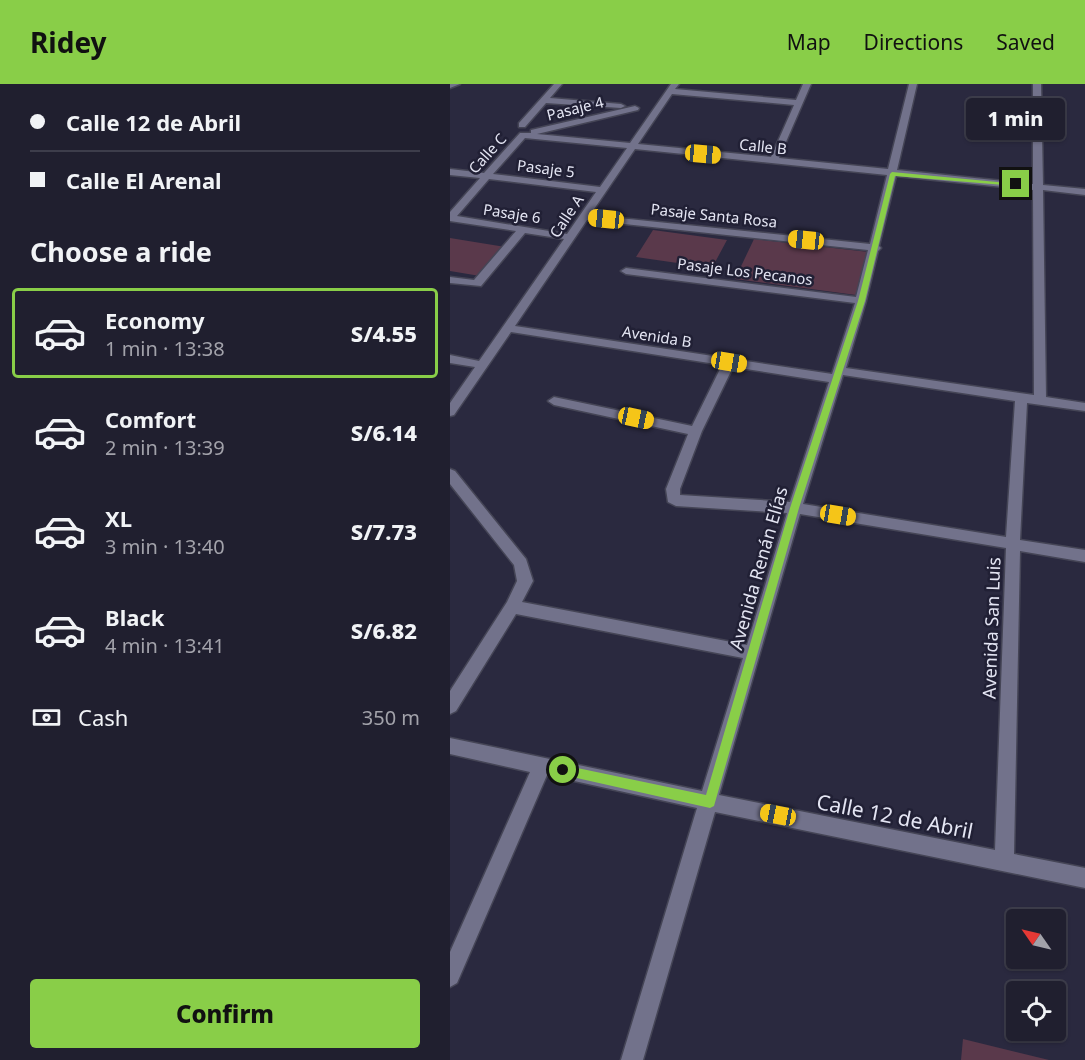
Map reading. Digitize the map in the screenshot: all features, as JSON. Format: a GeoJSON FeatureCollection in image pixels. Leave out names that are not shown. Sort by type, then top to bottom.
{"type":"FeatureCollection","features":[{"type":"Feature","properties":{"kind":"street"},"geometry":{"type":"LineString","coordinates":[[450,86],[456,84]]}},
{"type":"Feature","properties":{"kind":"street","name":"Calle C"},"geometry":{"type":"LineString","coordinates":[[522,125],[558,84]]}},
{"type":"Feature","properties":{"kind":"street"},"geometry":{"type":"LineString","coordinates":[[774,160],[807,84]]}},
{"type":"Feature","properties":{"kind":"street","name":"Avenida Renán Elías"},"geometry":{"type":"LineString","coordinates":[[632,1060],[795,508],[861,301],[876,248],[913,84]]}},
{"type":"Feature","properties":{"kind":"street"},"geometry":{"type":"LineString","coordinates":[[1037,84],[1040,400]]}},
{"type":"Feature","properties":{"kind":"street"},"geometry":{"type":"LineString","coordinates":[[672,88],[799,103]]}},
{"type":"Feature","properties":{"kind":"street","name":"Calle A"},"geometry":{"type":"LineString","coordinates":[[450,412],[672,88]]}},
{"type":"Feature","properties":{"kind":"street"},"geometry":{"type":"LineString","coordinates":[[544,100],[657,110]]}},
{"type":"Feature","properties":{"kind":"street","name":"Pasaje 4"},"geometry":{"type":"LineString","coordinates":[[523,135],[635,108]]}},
{"type":"Feature","properties":{"kind":"street","name":"Calle C"},"geometry":{"type":"LineString","coordinates":[[450,218],[523,135]]}},
{"type":"Feature","properties":{"kind":"street","name":"Calle B"},"geometry":{"type":"LineString","coordinates":[[523,135],[1085,192]]}},
{"type":"Feature","properties":{"kind":"street","name":"Pasaje 5"},"geometry":{"type":"LineString","coordinates":[[450,172],[602,190]]}},
{"type":"Feature","properties":{"kind":"street","name":"Pasaje Santa Rosa"},"geometry":{"type":"LineString","coordinates":[[584,216],[876,248]]}},
{"type":"Feature","properties":{"kind":"street","name":"Pasaje 6"},"geometry":{"type":"LineString","coordinates":[[450,218],[570,237]]}},
{"type":"Feature","properties":{"kind":"street"},"geometry":{"type":"LineString","coordinates":[[450,280],[477,284],[522,230]]}},
{"type":"Feature","properties":{"kind":"street","name":"Pasaje Los Pecanos"},"geometry":{"type":"LineString","coordinates":[[626,271],[861,301]]}},
{"type":"Feature","properties":{"kind":"street","name":"Avenida B"},"geometry":{"type":"LineString","coordinates":[[508,327],[729,362],[1021,397],[1085,407]]}},
{"type":"Feature","properties":{"kind":"street"},"geometry":{"type":"LineString","coordinates":[[450,359],[483,365]]}},
{"type":"Feature","properties":{"kind":"street"},"geometry":{"type":"LineString","coordinates":[[729,362],[696,431],[673,489],[673,498],[681,502],[795,508],[1085,556]]}},
{"type":"Feature","properties":{"kind":"street","name":"Avenida San Luis"},"geometry":{"type":"LineString","coordinates":[[1004,861],[1013,544],[1021,397]]}},
{"type":"Feature","properties":{"kind":"street"},"geometry":{"type":"LineString","coordinates":[[555,401],[696,431]]}},
{"type":"Feature","properties":{"kind":"street"},"geometry":{"type":"LineString","coordinates":[[450,474],[521,563],[525,581],[512,607],[450,706]]}},
{"type":"Feature","properties":{"kind":"street"},"geometry":{"type":"LineString","coordinates":[[512,607],[753,653]]}},
{"type":"Feature","properties":{"kind":"street","name":"Calle 12 de Abril"},"geometry":{"type":"LineString","coordinates":[[450,746],[710,802],[1085,878]]}},
{"type":"Feature","properties":{"kind":"street"},"geometry":{"type":"LineString","coordinates":[[450,975],[542,766]]}},
{"type":"Feature","properties":{"kind":"shaded area"},"geometry":{"type":"Polygon","coordinates":[[[653,230],[727,240],[712,268],[636,257],[653,230]]]}},
{"type":"Feature","properties":{"kind":"shaded area"},"geometry":{"type":"Polygon","coordinates":[[[450,238],[512,248],[486,277],[450,271],[450,238]]]}},
{"type":"Feature","properties":{"kind":"shaded area"},"geometry":{"type":"Polygon","coordinates":[[[754,239],[869,252],[856,295],[735,279],[754,239]]]}},
{"type":"Feature","properties":{"kind":"shaded area"},"geometry":{"type":"Polygon","coordinates":[[[963,1039],[1049,1060],[961,1060],[963,1039]]]}},
{"type":"Feature","properties":{"kind":"route"},"geometry":{"type":"LineString","coordinates":[[563,770],[710,802],[795,508],[861,301],[876,248],[892,174],[1016,184]]}}]}
